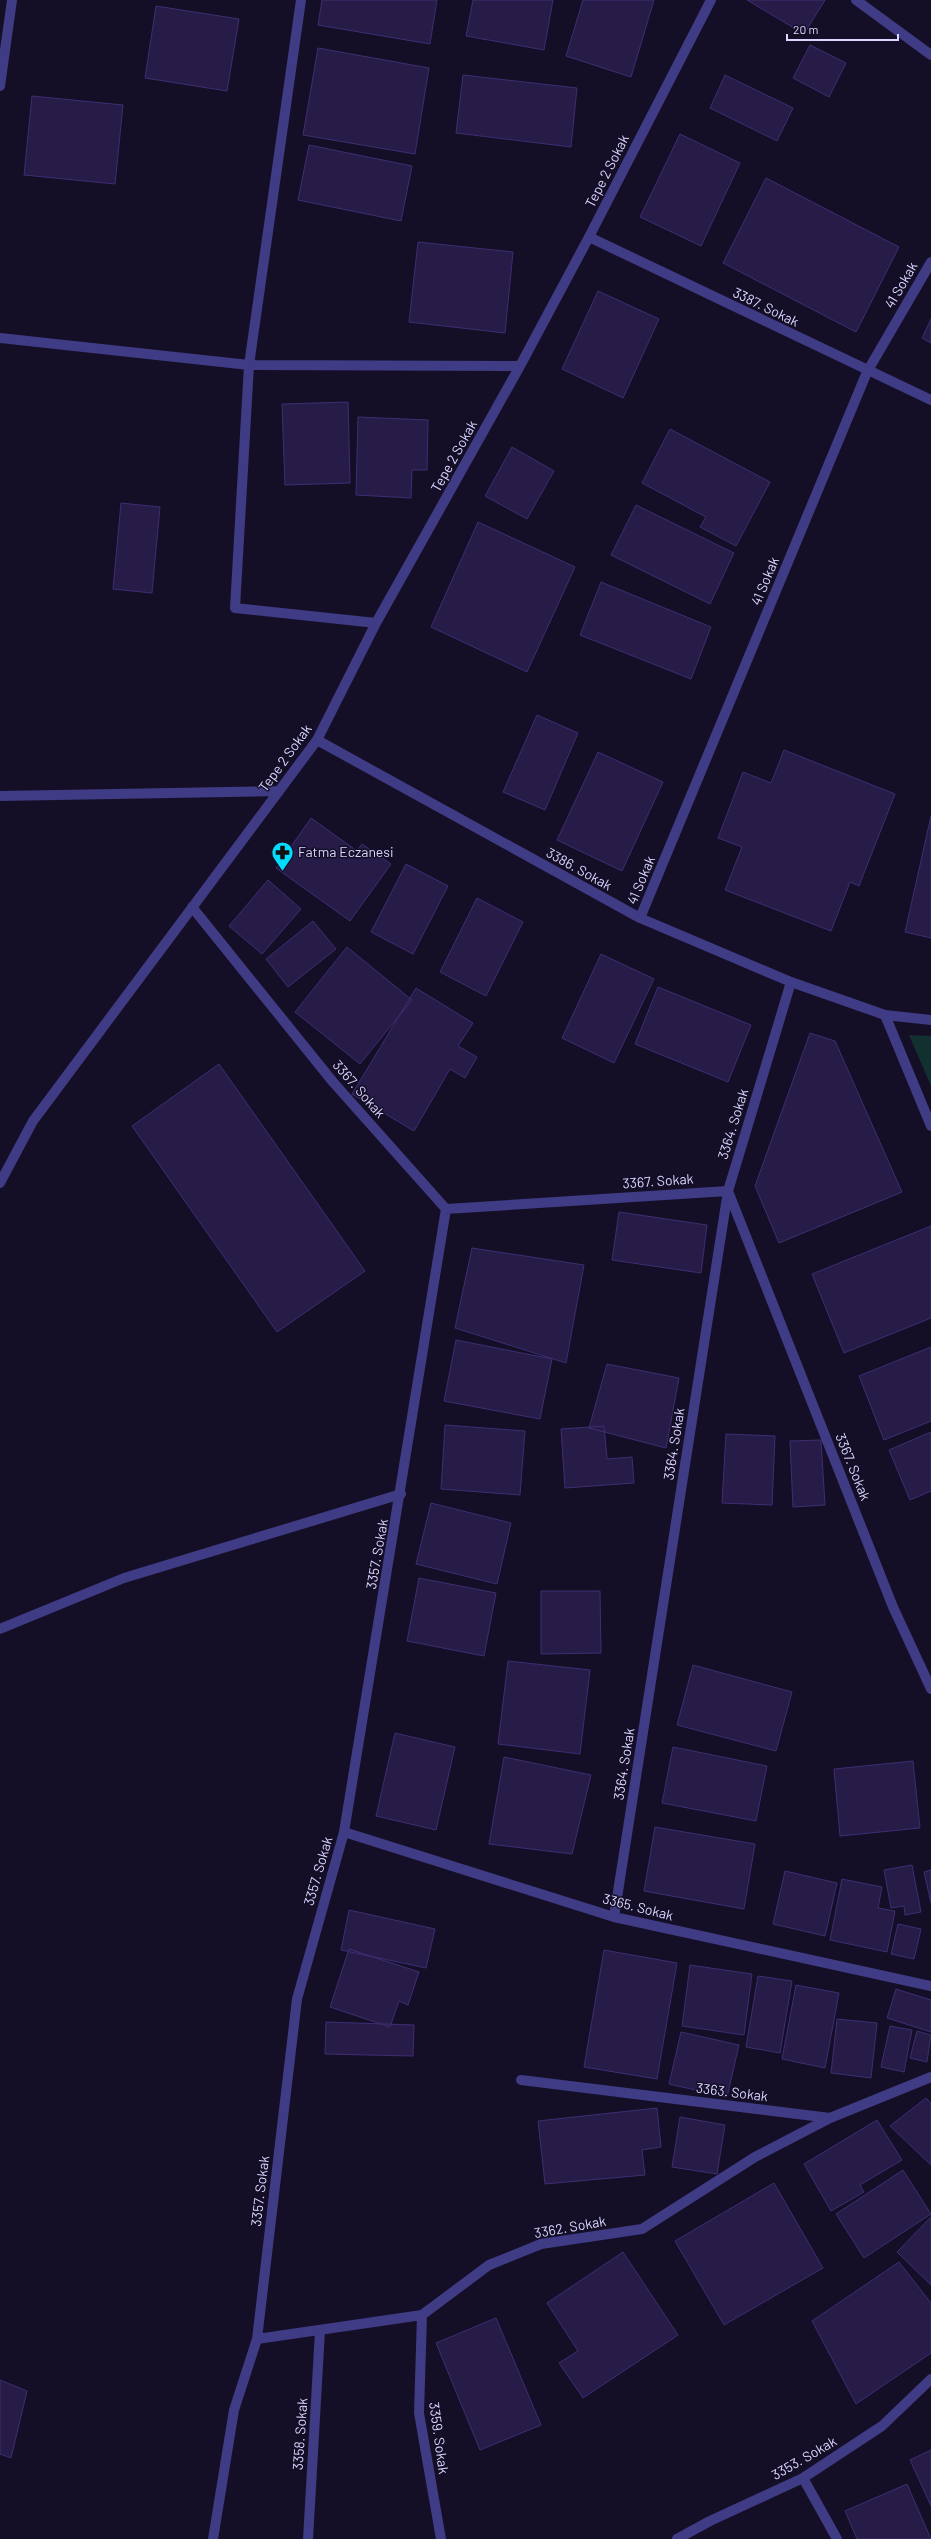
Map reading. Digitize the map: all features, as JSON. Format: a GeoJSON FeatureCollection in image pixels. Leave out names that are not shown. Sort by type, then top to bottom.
{"type":"FeatureCollection","features":[{"type":"Feature","properties":{"kind":"street"},"geometry":{"type":"LineString","coordinates":[[0,86],[12,0]]}},
{"type":"Feature","properties":{"kind":"street"},"geometry":{"type":"LineString","coordinates":[[301,0],[249,365],[235,608],[376,623]]}},
{"type":"Feature","properties":{"kind":"street","name":"Tepe 2 Sokak"},"geometry":{"type":"LineString","coordinates":[[0,1183],[33,1121],[317,740],[376,623],[520,366],[589,237],[711,0]]}},
{"type":"Feature","properties":{"kind":"street"},"geometry":{"type":"LineString","coordinates":[[856,0],[931,55]]}},
{"type":"Feature","properties":{"kind":"street","name":"3387. Sokak"},"geometry":{"type":"LineString","coordinates":[[589,237],[867,372],[931,400]]}},
{"type":"Feature","properties":{"kind":"street","name":"41 Sokak"},"geometry":{"type":"LineString","coordinates":[[640,918],[867,372],[931,262]]}},
{"type":"Feature","properties":{"kind":"street"},"geometry":{"type":"LineString","coordinates":[[0,338],[249,365],[520,366]]}},
{"type":"Feature","properties":{"kind":"street","name":"3386. Sokak"},"geometry":{"type":"LineString","coordinates":[[317,740],[640,918],[791,982],[885,1015],[931,1020]]}},
{"type":"Feature","properties":{"kind":"street"},"geometry":{"type":"LineString","coordinates":[[0,796],[279,791]]}},
{"type":"Feature","properties":{"kind":"street","name":"3367. Sokak"},"geometry":{"type":"LineString","coordinates":[[192,907],[334,1082],[446,1209],[728,1191],[893,1607],[931,1689]]}},
{"type":"Feature","properties":{"kind":"street","name":"3364. Sokak"},"geometry":{"type":"LineString","coordinates":[[614,1917],[728,1191],[791,982]]}},
{"type":"Feature","properties":{"kind":"street"},"geometry":{"type":"LineString","coordinates":[[885,1015],[931,1126]]}},
{"type":"Feature","properties":{"kind":"street","name":"3357. Sokak"},"geometry":{"type":"LineString","coordinates":[[213,2539],[234,2410],[257,2339],[297,1999],[344,1832],[401,1494],[446,1209]]}},
{"type":"Feature","properties":{"kind":"street"},"geometry":{"type":"LineString","coordinates":[[0,1630],[124,1578],[401,1494]]}},
{"type":"Feature","properties":{"kind":"street","name":"3365. Sokak"},"geometry":{"type":"LineString","coordinates":[[344,1832],[614,1917],[931,1986]]}},
{"type":"Feature","properties":{"kind":"street","name":"3363. Sokak"},"geometry":{"type":"LineString","coordinates":[[521,2080],[830,2118],[931,2077]]}},
{"type":"Feature","properties":{"kind":"street","name":"3362. Sokak"},"geometry":{"type":"LineString","coordinates":[[257,2339],[320,2332],[422,2315],[489,2265],[541,2244],[642,2229],[755,2157],[830,2118]]}},
{"type":"Feature","properties":{"kind":"street","name":"3359. Sokak"},"geometry":{"type":"LineString","coordinates":[[422,2315],[419,2413],[440,2539]]}},
{"type":"Feature","properties":{"kind":"street","name":"3358. Sokak"},"geometry":{"type":"LineString","coordinates":[[308,2539],[320,2332]]}},
{"type":"Feature","properties":{"kind":"street","name":"3353. Sokak"},"geometry":{"type":"LineString","coordinates":[[678,2539],[710,2521],[803,2478],[882,2426],[931,2379]]}},
{"type":"Feature","properties":{"kind":"street"},"geometry":{"type":"LineString","coordinates":[[803,2478],[837,2539]]}},
{"type":"Feature","properties":{"kind":"green space"},"geometry":{"type":"Polygon","coordinates":[[[909,1035],[931,1036],[931,1086],[909,1035]]]}},
{"type":"Feature","properties":{"kind":"building"},"geometry":{"type":"Polygon","coordinates":[[[322,0],[437,0],[430,44],[318,25],[322,0]]]}},
{"type":"Feature","properties":{"kind":"building"},"geometry":{"type":"Polygon","coordinates":[[[473,0],[553,0],[544,50],[466,36],[473,0]]]}},
{"type":"Feature","properties":{"kind":"building"},"geometry":{"type":"Polygon","coordinates":[[[583,0],[654,0],[631,77],[566,56],[583,0]]]}},
{"type":"Feature","properties":{"kind":"building"},"geometry":{"type":"Polygon","coordinates":[[[747,0],[825,0],[804,34],[747,0]]]}},
{"type":"Feature","properties":{"kind":"building"},"geometry":{"type":"Polygon","coordinates":[[[156,6],[239,19],[227,91],[145,78],[156,6]]]}},
{"type":"Feature","properties":{"kind":"building"},"geometry":{"type":"Polygon","coordinates":[[[810,45],[846,63],[829,97],[793,78],[810,45]]]}},
{"type":"Feature","properties":{"kind":"building"},"geometry":{"type":"Polygon","coordinates":[[[318,48],[429,68],[415,154],[303,135],[318,48]]]}},
{"type":"Feature","properties":{"kind":"building"},"geometry":{"type":"Polygon","coordinates":[[[463,75],[577,88],[571,147],[456,133],[463,75]]]}},
{"type":"Feature","properties":{"kind":"building"},"geometry":{"type":"Polygon","coordinates":[[[725,75],[793,108],[777,141],[710,108],[725,75]]]}},
{"type":"Feature","properties":{"kind":"building"},"geometry":{"type":"Polygon","coordinates":[[[32,96],[123,105],[115,184],[24,175],[32,96]]]}},
{"type":"Feature","properties":{"kind":"building"},"geometry":{"type":"Polygon","coordinates":[[[680,134],[740,163],[701,246],[640,217],[680,134]]]}},
{"type":"Feature","properties":{"kind":"building"},"geometry":{"type":"Polygon","coordinates":[[[309,145],[412,166],[401,221],[298,200],[309,145]]]}},
{"type":"Feature","properties":{"kind":"building"},"geometry":{"type":"Polygon","coordinates":[[[766,178],[899,247],[856,332],[723,263],[766,178]]]}},
{"type":"Feature","properties":{"kind":"building"},"geometry":{"type":"Polygon","coordinates":[[[418,242],[513,252],[505,333],[409,322],[418,242]]]}},
{"type":"Feature","properties":{"kind":"building"},"geometry":{"type":"Polygon","coordinates":[[[598,291],[659,319],[623,398],[562,369],[598,291]]]}},
{"type":"Feature","properties":{"kind":"building"},"geometry":{"type":"Polygon","coordinates":[[[931,319],[931,343],[922,338],[931,319]]]}},
{"type":"Feature","properties":{"kind":"building"},"geometry":{"type":"Polygon","coordinates":[[[348,402],[350,483],[285,485],[282,404],[348,402]]]}},
{"type":"Feature","properties":{"kind":"building"},"geometry":{"type":"Polygon","coordinates":[[[358,417],[428,420],[427,470],[412,470],[411,498],[356,495],[358,417]]]}},
{"type":"Feature","properties":{"kind":"building"},"geometry":{"type":"Polygon","coordinates":[[[670,429],[770,482],[736,546],[700,527],[706,517],[642,483],[670,429]]]}},
{"type":"Feature","properties":{"kind":"building"},"geometry":{"type":"Polygon","coordinates":[[[512,447],[554,471],[527,519],[485,496],[512,447]]]}},
{"type":"Feature","properties":{"kind":"building"},"geometry":{"type":"Polygon","coordinates":[[[121,503],[160,507],[152,593],[113,589],[121,503]]]}},
{"type":"Feature","properties":{"kind":"building"},"geometry":{"type":"Polygon","coordinates":[[[636,505],[734,553],[710,604],[611,555],[636,505]]]}},
{"type":"Feature","properties":{"kind":"building"},"geometry":{"type":"Polygon","coordinates":[[[478,522],[575,567],[527,672],[431,627],[478,522]]]}},
{"type":"Feature","properties":{"kind":"building"},"geometry":{"type":"Polygon","coordinates":[[[601,582],[711,627],[691,679],[580,635],[601,582]]]}},
{"type":"Feature","properties":{"kind":"building"},"geometry":{"type":"Polygon","coordinates":[[[537,715],[578,733],[545,810],[503,792],[537,715]]]}},
{"type":"Feature","properties":{"kind":"building"},"geometry":{"type":"Polygon","coordinates":[[[784,750],[895,794],[859,886],[850,882],[831,931],[725,890],[742,847],[718,838],[743,772],[771,783],[784,750]]]}},
{"type":"Feature","properties":{"kind":"building"},"geometry":{"type":"Polygon","coordinates":[[[598,752],[663,782],[622,871],[557,840],[598,752]]]}},
{"type":"Feature","properties":{"kind":"building"},"geometry":{"type":"Polygon","coordinates":[[[931,816],[931,938],[905,932],[931,816]]]}},
{"type":"Feature","properties":{"kind":"building"},"geometry":{"type":"Polygon","coordinates":[[[311,818],[357,851],[362,844],[391,864],[350,921],[276,868],[311,818]]]}},
{"type":"Feature","properties":{"kind":"building"},"geometry":{"type":"Polygon","coordinates":[[[406,864],[448,886],[413,954],[371,932],[406,864]]]}},
{"type":"Feature","properties":{"kind":"building"},"geometry":{"type":"Polygon","coordinates":[[[268,880],[301,909],[262,954],[229,926],[268,880]]]}},
{"type":"Feature","properties":{"kind":"building"},"geometry":{"type":"Polygon","coordinates":[[[477,898],[523,922],[486,996],[440,972],[477,898]]]}},
{"type":"Feature","properties":{"kind":"building"},"geometry":{"type":"Polygon","coordinates":[[[313,921],[336,949],[288,987],[266,959],[313,921]]]}},
{"type":"Feature","properties":{"kind":"building"},"geometry":{"type":"Polygon","coordinates":[[[347,947],[412,1000],[360,1064],[295,1012],[347,947]]]}},
{"type":"Feature","properties":{"kind":"building"},"geometry":{"type":"Polygon","coordinates":[[[601,954],[654,979],[614,1063],[562,1038],[601,954]]]}},
{"type":"Feature","properties":{"kind":"building"},"geometry":{"type":"Polygon","coordinates":[[[658,987],[751,1025],[728,1082],[635,1044],[658,987]]]}},
{"type":"Feature","properties":{"kind":"building"},"geometry":{"type":"Polygon","coordinates":[[[416,988],[473,1023],[458,1046],[477,1057],[465,1078],[450,1069],[414,1131],[352,1094],[416,988]]]}},
{"type":"Feature","properties":{"kind":"building"},"geometry":{"type":"Polygon","coordinates":[[[810,1033],[835,1041],[902,1192],[779,1243],[755,1186],[810,1033]]]}},
{"type":"Feature","properties":{"kind":"building"},"geometry":{"type":"Polygon","coordinates":[[[219,1064],[365,1271],[277,1332],[132,1126],[219,1064]]]}},
{"type":"Feature","properties":{"kind":"building"},"geometry":{"type":"Polygon","coordinates":[[[619,1212],[707,1225],[701,1273],[612,1260],[619,1212]]]}},
{"type":"Feature","properties":{"kind":"building"},"geometry":{"type":"Polygon","coordinates":[[[931,1226],[931,1318],[844,1353],[812,1274],[931,1226]]]}},
{"type":"Feature","properties":{"kind":"building"},"geometry":{"type":"Polygon","coordinates":[[[472,1248],[584,1265],[566,1363],[455,1328],[472,1248]]]}},
{"type":"Feature","properties":{"kind":"building"},"geometry":{"type":"Polygon","coordinates":[[[456,1340],[552,1359],[540,1419],[444,1401],[456,1340]]]}},
{"type":"Feature","properties":{"kind":"building"},"geometry":{"type":"Polygon","coordinates":[[[931,1347],[931,1421],[884,1440],[859,1376],[931,1347]]]}},
{"type":"Feature","properties":{"kind":"building"},"geometry":{"type":"Polygon","coordinates":[[[607,1364],[679,1378],[666,1448],[589,1428],[607,1364]]]}},
{"type":"Feature","properties":{"kind":"building"},"geometry":{"type":"Polygon","coordinates":[[[445,1425],[525,1431],[520,1495],[441,1489],[445,1425]]]}},
{"type":"Feature","properties":{"kind":"building"},"geometry":{"type":"Polygon","coordinates":[[[604,1426],[607,1459],[632,1457],[634,1483],[565,1488],[561,1429],[604,1426]]]}},
{"type":"Feature","properties":{"kind":"building"},"geometry":{"type":"Polygon","coordinates":[[[931,1432],[931,1491],[910,1500],[889,1450],[931,1432]]]}},
{"type":"Feature","properties":{"kind":"building"},"geometry":{"type":"Polygon","coordinates":[[[726,1434],[775,1436],[772,1505],[722,1503],[726,1434]]]}},
{"type":"Feature","properties":{"kind":"building"},"geometry":{"type":"Polygon","coordinates":[[[821,1440],[825,1505],[793,1507],[790,1441],[821,1440]]]}},
{"type":"Feature","properties":{"kind":"building"},"geometry":{"type":"Polygon","coordinates":[[[431,1503],[511,1523],[497,1584],[416,1564],[431,1503]]]}},
{"type":"Feature","properties":{"kind":"building"},"geometry":{"type":"Polygon","coordinates":[[[419,1578],[496,1593],[484,1656],[407,1641],[419,1578]]]}},
{"type":"Feature","properties":{"kind":"building"},"geometry":{"type":"Polygon","coordinates":[[[541,1591],[600,1591],[601,1653],[541,1654],[541,1591]]]}},
{"type":"Feature","properties":{"kind":"building"},"geometry":{"type":"Polygon","coordinates":[[[508,1661],[590,1670],[580,1754],[498,1744],[508,1661]]]}},
{"type":"Feature","properties":{"kind":"building"},"geometry":{"type":"Polygon","coordinates":[[[693,1665],[792,1692],[776,1751],[677,1725],[693,1665]]]}},
{"type":"Feature","properties":{"kind":"building"},"geometry":{"type":"Polygon","coordinates":[[[395,1733],[455,1747],[436,1830],[376,1816],[395,1733]]]}},
{"type":"Feature","properties":{"kind":"building"},"geometry":{"type":"Polygon","coordinates":[[[673,1747],[767,1766],[756,1821],[662,1803],[673,1747]]]}},
{"type":"Feature","properties":{"kind":"building"},"geometry":{"type":"Polygon","coordinates":[[[504,1757],[591,1775],[572,1854],[489,1844],[504,1757]]]}},
{"type":"Feature","properties":{"kind":"building"},"geometry":{"type":"Polygon","coordinates":[[[913,1761],[920,1828],[840,1836],[834,1769],[913,1761]]]}},
{"type":"Feature","properties":{"kind":"building"},"geometry":{"type":"Polygon","coordinates":[[[655,1827],[755,1844],[744,1909],[644,1891],[655,1827]]]}},
{"type":"Feature","properties":{"kind":"building"},"geometry":{"type":"Polygon","coordinates":[[[912,1865],[921,1912],[905,1915],[904,1906],[891,1908],[884,1870],[912,1865]]]}},
{"type":"Feature","properties":{"kind":"building"},"geometry":{"type":"Polygon","coordinates":[[[931,1870],[931,1903],[924,1872],[931,1870]]]}},
{"type":"Feature","properties":{"kind":"building"},"geometry":{"type":"Polygon","coordinates":[[[785,1871],[837,1883],[825,1936],[773,1924],[785,1871]]]}},
{"type":"Feature","properties":{"kind":"building"},"geometry":{"type":"Polygon","coordinates":[[[842,1879],[882,1887],[878,1908],[895,1911],[887,1952],[830,1940],[842,1879]]]}},
{"type":"Feature","properties":{"kind":"building"},"geometry":{"type":"Polygon","coordinates":[[[349,1910],[435,1929],[426,1968],[341,1950],[349,1910]]]}},
{"type":"Feature","properties":{"kind":"building"},"geometry":{"type":"Polygon","coordinates":[[[898,1924],[921,1929],[914,1959],[891,1954],[898,1924]]]}},
{"type":"Feature","properties":{"kind":"building"},"geometry":{"type":"Polygon","coordinates":[[[349,1949],[419,1972],[408,2005],[399,2001],[390,2027],[330,2007],[349,1949]]]}},
{"type":"Feature","properties":{"kind":"building"},"geometry":{"type":"Polygon","coordinates":[[[604,1950],[677,1963],[657,2079],[584,2067],[604,1950]]]}},
{"type":"Feature","properties":{"kind":"building"},"geometry":{"type":"Polygon","coordinates":[[[690,1965],[752,1974],[744,2035],[682,2026],[690,1965]]]}},
{"type":"Feature","properties":{"kind":"building"},"geometry":{"type":"Polygon","coordinates":[[[758,1976],[792,1981],[780,2053],[746,2047],[758,1976]]]}},
{"type":"Feature","properties":{"kind":"building"},"geometry":{"type":"Polygon","coordinates":[[[796,1985],[839,1993],[825,2068],[782,2059],[796,1985]]]}},
{"type":"Feature","properties":{"kind":"building"},"geometry":{"type":"Polygon","coordinates":[[[896,1989],[931,2000],[931,2032],[887,2018],[896,1989]]]}},
{"type":"Feature","properties":{"kind":"building"},"geometry":{"type":"Polygon","coordinates":[[[837,2019],[877,2023],[871,2078],[831,2073],[837,2019]]]}},
{"type":"Feature","properties":{"kind":"building"},"geometry":{"type":"Polygon","coordinates":[[[326,2022],[414,2025],[413,2056],[325,2054],[326,2022]]]}},
{"type":"Feature","properties":{"kind":"building"},"geometry":{"type":"Polygon","coordinates":[[[890,2026],[912,2030],[904,2072],[881,2067],[890,2026]]]}},
{"type":"Feature","properties":{"kind":"building"},"geometry":{"type":"Polygon","coordinates":[[[917,2031],[931,2035],[927,2062],[910,2058],[917,2031]]]}},
{"type":"Feature","properties":{"kind":"building"},"geometry":{"type":"Polygon","coordinates":[[[681,2032],[739,2045],[727,2097],[669,2084],[681,2032]]]}},
{"type":"Feature","properties":{"kind":"building"},"geometry":{"type":"Polygon","coordinates":[[[926,2098],[931,2103],[931,2165],[890,2126],[926,2098]]]}},
{"type":"Feature","properties":{"kind":"building"},"geometry":{"type":"Polygon","coordinates":[[[657,2108],[661,2147],[642,2150],[645,2175],[545,2184],[538,2121],[657,2108]]]}},
{"type":"Feature","properties":{"kind":"building"},"geometry":{"type":"Polygon","coordinates":[[[680,2117],[725,2125],[717,2174],[672,2167],[680,2117]]]}},
{"type":"Feature","properties":{"kind":"building"},"geometry":{"type":"Polygon","coordinates":[[[877,2120],[902,2160],[860,2185],[864,2192],[831,2211],[804,2164],[877,2120]]]}},
{"type":"Feature","properties":{"kind":"building"},"geometry":{"type":"Polygon","coordinates":[[[903,2170],[931,2214],[864,2258],[836,2214],[903,2170]]]}},
{"type":"Feature","properties":{"kind":"building"},"geometry":{"type":"Polygon","coordinates":[[[774,2183],[823,2268],[724,2325],[675,2241],[774,2183]]]}},
{"type":"Feature","properties":{"kind":"building"},"geometry":{"type":"Polygon","coordinates":[[[931,2217],[931,2285],[897,2252],[931,2217]]]}},
{"type":"Feature","properties":{"kind":"building"},"geometry":{"type":"Polygon","coordinates":[[[623,2252],[678,2335],[583,2398],[559,2363],[578,2351],[547,2303],[623,2252]]]}},
{"type":"Feature","properties":{"kind":"building"},"geometry":{"type":"Polygon","coordinates":[[[899,2262],[931,2303],[931,2353],[856,2404],[812,2321],[899,2262]]]}},
{"type":"Feature","properties":{"kind":"building"},"geometry":{"type":"Polygon","coordinates":[[[496,2318],[541,2425],[480,2450],[436,2343],[496,2318]]]}},
{"type":"Feature","properties":{"kind":"building"},"geometry":{"type":"Polygon","coordinates":[[[0,2380],[27,2391],[11,2458],[0,2454],[0,2380]]]}},
{"type":"Feature","properties":{"kind":"building"},"geometry":{"type":"Polygon","coordinates":[[[931,2450],[931,2506],[910,2460],[931,2450]]]}},
{"type":"Feature","properties":{"kind":"building"},"geometry":{"type":"Polygon","coordinates":[[[907,2484],[931,2539],[857,2539],[845,2511],[907,2484]]]}},
{"type":"Feature","properties":{"kind":"place","name":"Fatma Eczanesi"},"geometry":{"type":"Point","coordinates":[282,872]}}]}
